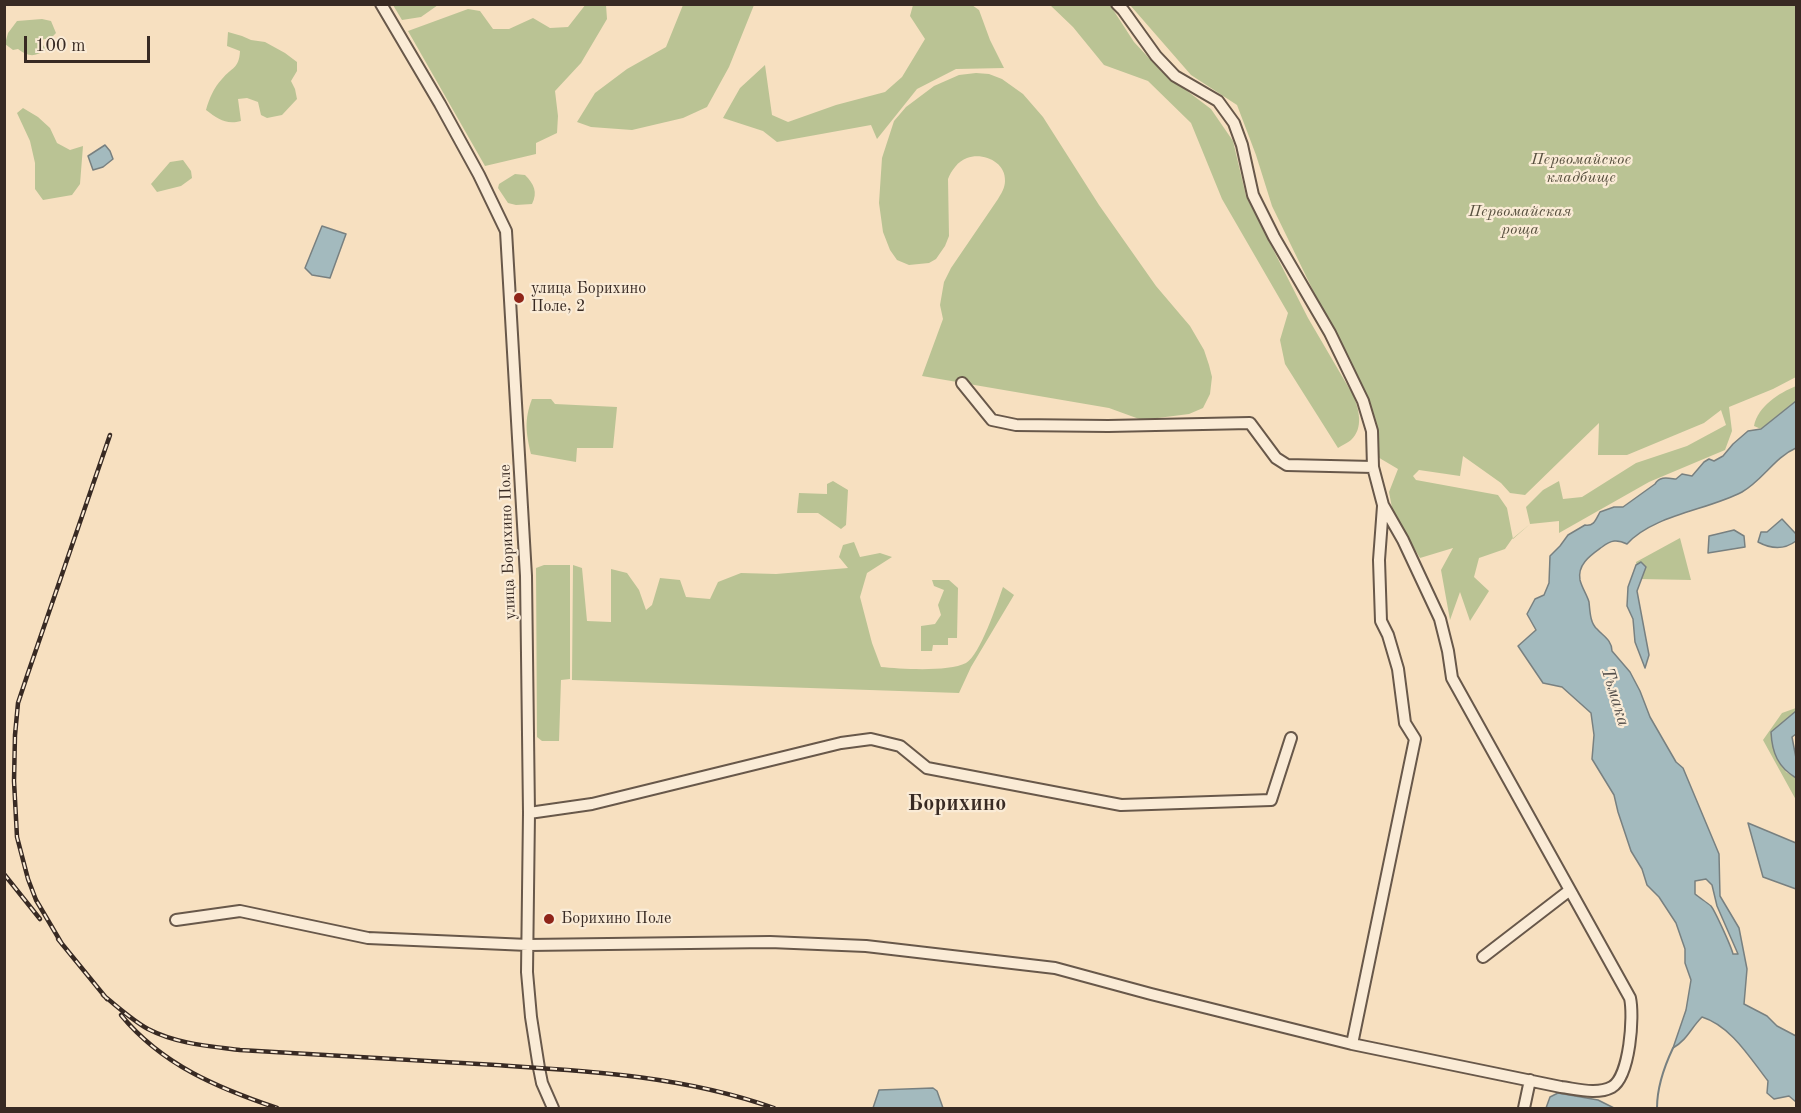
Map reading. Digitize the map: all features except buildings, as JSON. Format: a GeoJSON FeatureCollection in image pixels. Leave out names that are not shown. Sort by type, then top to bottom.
{"type":"FeatureCollection","features":[{"type":"Feature","properties":{"kind":"street","name":"улица Борихино Поле"},"geometry":{"type":"LineString","coordinates":[[381,4],[441,104],[507,231],[526,576],[529,813],[527,972],[531,1017],[542,1083],[553,1108]]}},
{"type":"Feature","properties":{"kind":"street"},"geometry":{"type":"LineString","coordinates":[[176,920],[240,911],[368,938],[528,945],[770,942],[866,946],[1054,968],[1352,1044],[1593,1091],[1613,1086],[1620,1079],[1628,1054],[1632,1008],[1630,998],[1452,678],[1440,619],[1403,540],[1383,505],[1373,467],[1372,431],[1363,401],[1330,333],[1274,237],[1253,195],[1242,145],[1234,123],[1218,101],[1174,76],[1156,56],[1118,4]]}},
{"type":"Feature","properties":{"kind":"street"},"geometry":{"type":"LineString","coordinates":[[962,382],[992,420],[1016,425],[1250,423],[1276,458],[1287,465],[1373,467]]}},
{"type":"Feature","properties":{"kind":"street"},"geometry":{"type":"LineString","coordinates":[[1352,1044],[1415,739],[1405,723],[1398,669],[1388,634],[1381,621],[1379,560],[1383,505]]}},
{"type":"Feature","properties":{"kind":"street"},"geometry":{"type":"LineString","coordinates":[[529,813],[592,804],[841,743],[871,739],[900,746],[927,768],[1121,805],[1270,800],[1291,738]]}},
{"type":"Feature","properties":{"kind":"street"},"geometry":{"type":"LineString","coordinates":[[1483,957],[1570,890]]}},
{"type":"Feature","properties":{"kind":"street"},"geometry":{"type":"LineString","coordinates":[[1524,1108],[1530,1080]]}},
{"type":"Feature","properties":{"kind":"green space"},"geometry":{"type":"Polygon","coordinates":[[[586,4],[606,5],[607,19],[581,63],[555,91],[558,116],[557,133],[536,143],[536,154],[485,166],[408,31],[468,9],[480,11],[493,29],[509,29],[533,18],[550,28],[568,27],[586,4]]]}},
{"type":"Feature","properties":{"kind":"green space"},"geometry":{"type":"Polygon","coordinates":[[[393,5],[438,5],[421,17],[402,20],[393,5]]]}},
{"type":"Feature","properties":{"kind":"green space"},"geometry":{"type":"Polygon","coordinates":[[[683,5],[754,5],[729,67],[707,107],[683,118],[632,130],[591,127],[577,122],[595,93],[627,69],[666,47],[683,5]]]}},
{"type":"Feature","properties":{"kind":"green space"},"geometry":{"type":"Polygon","coordinates":[[[913,5],[972,5],[979,10],[1004,68],[956,69],[917,89],[877,139],[871,125],[777,142],[763,131],[723,118],[740,88],[765,65],[772,115],[788,122],[836,105],[885,92],[902,77],[925,39],[910,16],[913,5]]]}},
{"type":"Feature","properties":{"kind":"green space"},"geometry":{"type":"Polygon","coordinates":[[[1050,5],[1110,5],[1134,42],[1162,72],[1211,109],[1233,141],[1246,196],[1308,318],[1353,395],[1359,424],[1358,430],[1350,441],[1338,448],[1285,364],[1280,340],[1288,313],[1222,199],[1191,123],[1148,81],[1104,65],[1073,27],[1050,5]]]}},
{"type":"Feature","properties":{"kind":"green space","name":"Первомайская роща"},"geometry":{"type":"Polygon","coordinates":[[[1130,5],[1796,5],[1796,377],[1729,407],[1732,431],[1725,450],[1649,482],[1559,533],[1559,521],[1530,524],[1526,507],[1543,490],[1559,481],[1563,499],[1582,497],[1636,463],[1687,446],[1726,425],[1721,410],[1704,423],[1627,455],[1598,455],[1599,423],[1525,495],[1510,493],[1501,483],[1463,456],[1460,476],[1419,470],[1413,476],[1416,480],[1498,495],[1507,508],[1513,538],[1505,549],[1479,558],[1474,577],[1489,591],[1470,621],[1460,592],[1450,620],[1441,570],[1453,548],[1420,558],[1393,513],[1389,492],[1398,469],[1376,456],[1372,412],[1272,206],[1237,105],[1191,75],[1130,5]]]}},
{"type":"Feature","properties":{"kind":"green space"},"geometry":{"type":"Polygon","coordinates":[[[42,19],[51,21],[56,33],[51,38],[40,40],[46,50],[29,55],[18,49],[13,50],[5,44],[8,33],[17,21],[42,19]]]}},
{"type":"Feature","properties":{"kind":"green space"},"geometry":{"type":"Polygon","coordinates":[[[228,32],[265,42],[297,62],[297,71],[291,81],[297,99],[282,115],[267,118],[261,115],[258,102],[247,98],[238,99],[241,121],[222,120],[206,110],[217,86],[238,61],[240,51],[227,46],[228,32]]]}},
{"type":"Feature","properties":{"kind":"green space"},"geometry":{"type":"Polygon","coordinates":[[[989,74],[1002,79],[1023,94],[1043,117],[1099,205],[1156,286],[1190,326],[1204,350],[1212,377],[1210,394],[1203,408],[1189,414],[1142,420],[1109,408],[922,376],[943,319],[940,305],[944,282],[1004,188],[1004,174],[998,164],[980,156],[964,159],[958,164],[948,179],[949,236],[945,246],[936,259],[929,263],[909,265],[897,260],[883,232],[879,203],[882,158],[894,121],[906,107],[934,86],[959,75],[989,74]]]}},
{"type":"Feature","properties":{"kind":"green space"},"geometry":{"type":"Polygon","coordinates":[[[23,108],[50,128],[57,143],[70,150],[83,146],[80,184],[72,195],[43,200],[35,189],[35,163],[30,141],[17,113],[23,108]]]}},
{"type":"Feature","properties":{"kind":"green space"},"geometry":{"type":"Polygon","coordinates":[[[183,160],[191,171],[192,178],[181,186],[157,192],[151,184],[170,162],[183,160]]]}},
{"type":"Feature","properties":{"kind":"green space"},"geometry":{"type":"Polygon","coordinates":[[[515,174],[525,175],[533,185],[535,196],[532,204],[508,203],[498,188],[499,184],[515,174]]]}},
{"type":"Feature","properties":{"kind":"green space"},"geometry":{"type":"Polygon","coordinates":[[[1796,386],[1796,401],[1761,429],[1754,426],[1765,406],[1776,396],[1796,386]]]}},
{"type":"Feature","properties":{"kind":"green space"},"geometry":{"type":"Polygon","coordinates":[[[532,399],[551,399],[555,404],[617,407],[613,448],[577,448],[576,462],[531,454],[527,427],[532,399]]]}},
{"type":"Feature","properties":{"kind":"green space"},"geometry":{"type":"Polygon","coordinates":[[[833,481],[848,490],[846,525],[841,529],[818,513],[797,513],[799,493],[827,494],[827,484],[833,481]]]}},
{"type":"Feature","properties":{"kind":"green space"},"geometry":{"type":"Polygon","coordinates":[[[1680,538],[1691,580],[1640,579],[1636,562],[1680,538]]]}},
{"type":"Feature","properties":{"kind":"green space"},"geometry":{"type":"Polygon","coordinates":[[[854,542],[860,557],[880,553],[892,557],[867,573],[860,597],[881,667],[937,669],[966,663],[982,640],[1003,587],[1014,595],[971,667],[959,693],[572,680],[573,565],[582,568],[587,621],[611,622],[611,569],[627,573],[639,590],[646,610],[652,605],[660,578],[680,580],[686,597],[710,599],[718,582],[741,573],[776,574],[848,568],[839,557],[843,545],[854,542]]]}},
{"type":"Feature","properties":{"kind":"green space"},"geometry":{"type":"Polygon","coordinates":[[[544,565],[570,565],[570,679],[561,680],[559,741],[542,741],[537,737],[536,568],[544,565]]]}},
{"type":"Feature","properties":{"kind":"green space"},"geometry":{"type":"Polygon","coordinates":[[[932,580],[949,580],[958,588],[957,638],[948,638],[948,645],[933,645],[932,651],[921,651],[921,626],[935,624],[941,615],[938,605],[944,590],[934,586],[932,580]]]}},
{"type":"Feature","properties":{"kind":"green space"},"geometry":{"type":"Polygon","coordinates":[[[1796,708],[1796,711],[1771,733],[1786,772],[1796,778],[1796,800],[1763,740],[1782,713],[1796,708]]]}},
{"type":"Feature","properties":{"kind":"water"},"geometry":{"type":"Polygon","coordinates":[[[105,145],[113,159],[103,167],[93,170],[88,156],[105,145]]]}},
{"type":"Feature","properties":{"kind":"water"},"geometry":{"type":"Polygon","coordinates":[[[322,226],[346,234],[330,278],[312,275],[305,268],[322,226]]]}},
{"type":"Feature","properties":{"kind":"water","name":"Тьмака"},"geometry":{"type":"Polygon","coordinates":[[[1796,401],[1796,448],[1782,457],[1756,482],[1728,498],[1651,526],[1627,544],[1620,541],[1608,543],[1586,560],[1580,574],[1593,624],[1609,641],[1612,651],[1630,672],[1650,717],[1676,762],[1683,768],[1719,854],[1720,896],[1739,928],[1747,969],[1744,1004],[1767,1016],[1777,1026],[1796,1036],[1796,1102],[1789,1096],[1774,1099],[1767,1093],[1768,1081],[1731,1035],[1712,1021],[1702,1017],[1686,1037],[1673,1048],[1686,1010],[1691,980],[1685,963],[1685,949],[1676,923],[1659,897],[1647,885],[1642,869],[1631,851],[1614,795],[1592,759],[1594,735],[1591,713],[1562,687],[1543,683],[1518,646],[1536,630],[1527,614],[1535,599],[1544,595],[1549,583],[1550,556],[1568,535],[1585,525],[1593,524],[1600,512],[1614,507],[1623,507],[1659,480],[1676,479],[1682,474],[1692,476],[1704,462],[1709,459],[1714,461],[1723,456],[1748,431],[1761,429],[1796,401]],[[1706,879],[1695,881],[1695,894],[1711,906],[1733,954],[1738,954],[1717,906],[1712,885],[1706,879]]]}},
{"type":"Feature","properties":{"kind":"water"},"geometry":{"type":"Polygon","coordinates":[[[1782,519],[1796,534],[1796,541],[1777,548],[1758,542],[1761,532],[1767,532],[1782,519]]]}},
{"type":"Feature","properties":{"kind":"water"},"geometry":{"type":"Polygon","coordinates":[[[1734,530],[1744,536],[1745,547],[1708,553],[1709,536],[1734,530]]]}},
{"type":"Feature","properties":{"kind":"water"},"geometry":{"type":"Polygon","coordinates":[[[1641,562],[1646,567],[1637,591],[1649,655],[1645,668],[1635,642],[1633,619],[1627,606],[1628,587],[1636,565],[1641,562]]]}},
{"type":"Feature","properties":{"kind":"water"},"geometry":{"type":"Polygon","coordinates":[[[1796,711],[1796,734],[1792,737],[1796,758],[1796,778],[1777,759],[1771,732],[1796,711]]]}},
{"type":"Feature","properties":{"kind":"water"},"geometry":{"type":"Polygon","coordinates":[[[1748,823],[1796,843],[1796,889],[1763,877],[1748,823]]]}},
{"type":"Feature","properties":{"kind":"water"},"geometry":{"type":"Polygon","coordinates":[[[933,1088],[937,1091],[943,1108],[873,1108],[879,1090],[933,1088]]]}},
{"type":"Feature","properties":{"kind":"water"},"geometry":{"type":"Polygon","coordinates":[[[1558,1093],[1598,1100],[1614,1108],[1546,1108],[1550,1097],[1558,1093]]]}},
{"type":"Feature","properties":{"kind":"waterway"},"geometry":{"type":"LineString","coordinates":[[1657,1108],[1658,1092],[1673,1048]]}},
{"type":"Feature","properties":{"kind":"railway"},"geometry":{"type":"LineString","coordinates":[[62,944],[36,900],[17,837],[14,781],[18,703],[110,435]]}},
{"type":"Feature","properties":{"kind":"railway"},"geometry":{"type":"LineString","coordinates":[[4,874],[40,919]]}},
{"type":"Feature","properties":{"kind":"railway"},"geometry":{"type":"LineString","coordinates":[[58,939],[107,999]]}},
{"type":"Feature","properties":{"kind":"railway"},"geometry":{"type":"LineString","coordinates":[[103,995],[148,1029],[193,1044],[240,1050],[602,1073],[706,1089],[774,1108]]}},
{"type":"Feature","properties":{"kind":"railway"},"geometry":{"type":"LineString","coordinates":[[121,1015],[154,1048],[192,1073],[277,1108]]}},
{"type":"Feature","properties":{"kind":"place","name":"улица Борихино Поле, 2"},"geometry":{"type":"Point","coordinates":[519,298]}},
{"type":"Feature","properties":{"kind":"place","name":"Борихино Поле"},"geometry":{"type":"Point","coordinates":[549,919]}},
{"type":"Feature","properties":{"kind":"district","name":"Борихино"},"geometry":{"type":"Point","coordinates":[957,804]}},
{"type":"Feature","properties":{"kind":"park label","name":"Первомайское кладбище"},"geometry":{"type":"Point","coordinates":[1581,169]}}]}
